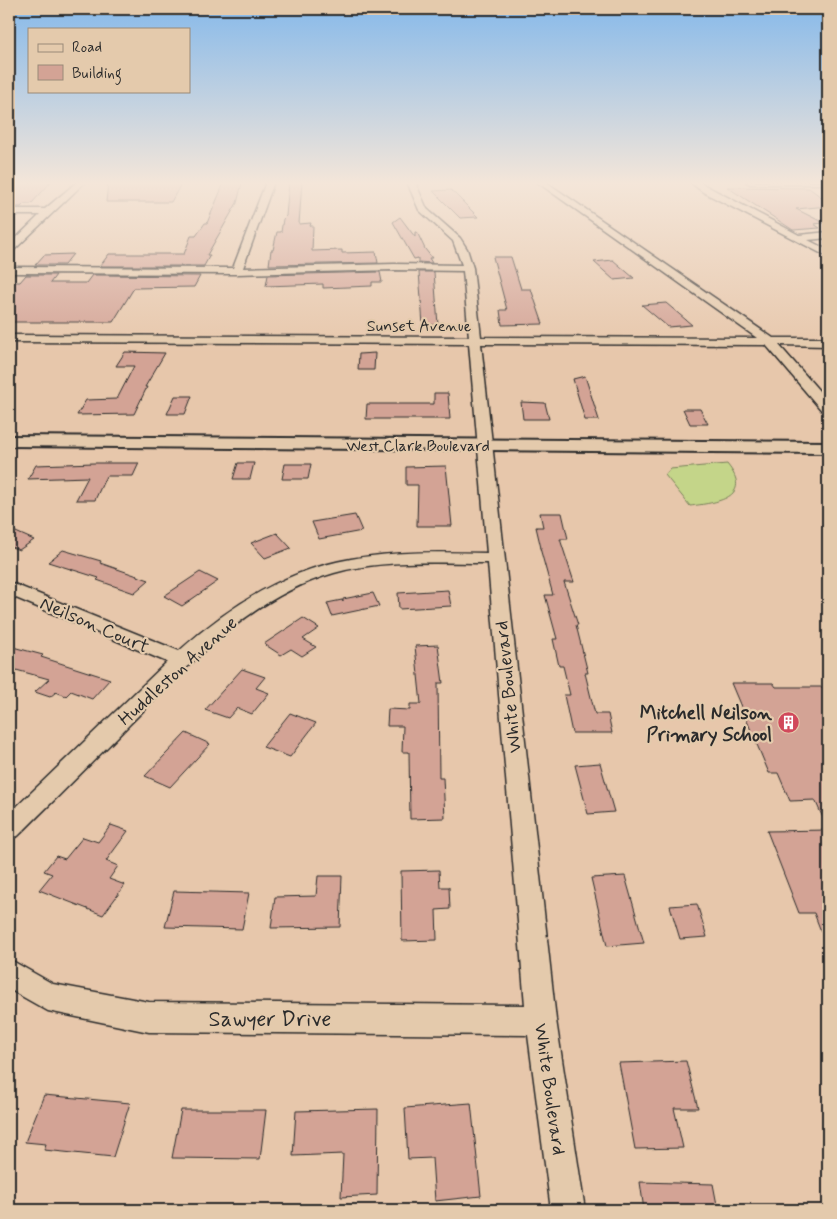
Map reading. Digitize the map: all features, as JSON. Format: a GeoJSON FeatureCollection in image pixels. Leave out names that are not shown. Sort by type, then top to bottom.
{"type":"FeatureCollection","features":[{"type":"Feature","properties":{"kind":"street"},"geometry":{"type":"LineString","coordinates":[[9,250],[20,239]]}},
{"type":"Feature","properties":{"kind":"street"},"geometry":{"type":"LineString","coordinates":[[237,271],[249,239]]}},
{"type":"Feature","properties":{"kind":"street","name":"White Boulevard"},"geometry":{"type":"LineString","coordinates":[[456,239],[462,249],[468,268],[541,1020],[568,1210]]}},
{"type":"Feature","properties":{"kind":"street"},"geometry":{"type":"LineString","coordinates":[[623,239],[769,341],[828,409]]}},
{"type":"Feature","properties":{"kind":"street"},"geometry":{"type":"LineString","coordinates":[[800,239],[828,254]]}},
{"type":"Feature","properties":{"kind":"street"},"geometry":{"type":"LineString","coordinates":[[9,270],[237,271],[394,267],[468,268]]}},
{"type":"Feature","properties":{"kind":"street","name":"Sunset Avenue"},"geometry":{"type":"LineString","coordinates":[[9,339],[828,342]]}},
{"type":"Feature","properties":{"kind":"street","name":"West Clark Boulevard"},"geometry":{"type":"LineString","coordinates":[[9,441],[828,448]]}},
{"type":"Feature","properties":{"kind":"street","name":"Huddleston Avenue"},"geometry":{"type":"LineString","coordinates":[[9,829],[181,660],[244,610],[288,583],[328,570],[363,562],[410,558],[495,558]]}},
{"type":"Feature","properties":{"kind":"street","name":"Neilson Court"},"geometry":{"type":"LineString","coordinates":[[9,588],[181,660]]}},
{"type":"Feature","properties":{"kind":"street","name":"Sawyer Drive"},"geometry":{"type":"LineString","coordinates":[[9,973],[48,997],[149,1017],[541,1020]]}},
{"type":"Feature","properties":{"kind":"green space"},"geometry":{"type":"Polygon","coordinates":[[[727,464],[737,484],[734,491],[728,497],[710,503],[690,506],[665,475],[670,469],[727,464]]]}},
{"type":"Feature","properties":{"kind":"building"},"geometry":{"type":"Polygon","coordinates":[[[190,239],[216,239],[207,255],[210,255],[204,266],[100,266],[109,254],[184,254],[190,239]]]}},
{"type":"Feature","properties":{"kind":"building"},"geometry":{"type":"Polygon","coordinates":[[[275,239],[312,239],[312,251],[342,250],[342,253],[376,252],[378,263],[269,265],[271,250],[273,250],[275,239]]]}},
{"type":"Feature","properties":{"kind":"building"},"geometry":{"type":"Polygon","coordinates":[[[403,239],[420,239],[432,258],[429,258],[432,263],[418,262],[418,258],[414,259],[403,239]]]}},
{"type":"Feature","properties":{"kind":"building"},"geometry":{"type":"Polygon","coordinates":[[[73,254],[64,265],[35,265],[44,255],[73,254]]]}},
{"type":"Feature","properties":{"kind":"building"},"geometry":{"type":"Polygon","coordinates":[[[493,257],[511,257],[521,289],[531,289],[543,324],[502,325],[500,310],[507,310],[493,257]]]}},
{"type":"Feature","properties":{"kind":"building"},"geometry":{"type":"Polygon","coordinates":[[[613,260],[634,278],[614,280],[594,262],[613,260]]]}},
{"type":"Feature","properties":{"kind":"building"},"geometry":{"type":"Polygon","coordinates":[[[380,272],[382,282],[372,282],[372,286],[323,288],[323,284],[266,286],[268,275],[380,272]]]}},
{"type":"Feature","properties":{"kind":"building"},"geometry":{"type":"Polygon","coordinates":[[[419,272],[434,272],[438,325],[423,325],[419,272]]]}},
{"type":"Feature","properties":{"kind":"building"},"geometry":{"type":"Polygon","coordinates":[[[26,275],[56,275],[50,283],[86,283],[92,275],[200,276],[194,287],[134,288],[113,322],[9,322],[9,282],[20,282],[26,275]]]}},
{"type":"Feature","properties":{"kind":"building"},"geometry":{"type":"Polygon","coordinates":[[[666,303],[692,325],[668,327],[642,305],[666,303]]]}},
{"type":"Feature","properties":{"kind":"building"},"geometry":{"type":"Polygon","coordinates":[[[125,352],[165,353],[145,387],[147,387],[134,414],[77,415],[86,400],[117,399],[134,366],[116,366],[125,352]]]}},
{"type":"Feature","properties":{"kind":"building"},"geometry":{"type":"Polygon","coordinates":[[[375,353],[374,370],[358,370],[359,354],[375,353]]]}},
{"type":"Feature","properties":{"kind":"building"},"geometry":{"type":"Polygon","coordinates":[[[585,376],[599,420],[585,420],[573,379],[585,376]]]}},
{"type":"Feature","properties":{"kind":"building"},"geometry":{"type":"Polygon","coordinates":[[[434,393],[448,393],[450,419],[366,419],[367,404],[434,404],[434,393]]]}},
{"type":"Feature","properties":{"kind":"building"},"geometry":{"type":"Polygon","coordinates":[[[175,396],[192,396],[185,414],[167,414],[175,396]]]}},
{"type":"Feature","properties":{"kind":"building"},"geometry":{"type":"Polygon","coordinates":[[[521,402],[545,403],[549,419],[523,419],[521,402]]]}},
{"type":"Feature","properties":{"kind":"building"},"geometry":{"type":"Polygon","coordinates":[[[683,409],[700,409],[708,424],[690,424],[683,409]]]}},
{"type":"Feature","properties":{"kind":"building"},"geometry":{"type":"Polygon","coordinates":[[[139,463],[133,476],[106,476],[95,500],[76,500],[88,477],[28,479],[36,465],[139,463]]]}},
{"type":"Feature","properties":{"kind":"building"},"geometry":{"type":"Polygon","coordinates":[[[238,463],[254,463],[250,479],[233,479],[238,463]]]}},
{"type":"Feature","properties":{"kind":"building"},"geometry":{"type":"Polygon","coordinates":[[[285,464],[311,464],[308,479],[282,479],[285,464]]]}},
{"type":"Feature","properties":{"kind":"building"},"geometry":{"type":"Polygon","coordinates":[[[446,466],[452,526],[417,526],[418,485],[406,485],[406,467],[446,466]]]}},
{"type":"Feature","properties":{"kind":"building"},"geometry":{"type":"Polygon","coordinates":[[[540,513],[562,513],[568,539],[560,539],[574,582],[564,582],[578,625],[576,625],[588,673],[585,673],[595,714],[608,714],[612,733],[572,733],[564,695],[570,695],[563,666],[559,666],[553,639],[557,639],[545,595],[553,595],[536,527],[543,527],[540,513]]]}},
{"type":"Feature","properties":{"kind":"building"},"geometry":{"type":"Polygon","coordinates":[[[355,515],[362,531],[319,539],[312,522],[355,515]]]}},
{"type":"Feature","properties":{"kind":"building"},"geometry":{"type":"Polygon","coordinates":[[[9,529],[34,540],[19,550],[9,546],[9,529]]]}},
{"type":"Feature","properties":{"kind":"building"},"geometry":{"type":"Polygon","coordinates":[[[277,533],[291,548],[265,558],[251,543],[277,533]]]}},
{"type":"Feature","properties":{"kind":"building"},"geometry":{"type":"Polygon","coordinates":[[[63,550],[101,561],[100,563],[149,580],[134,593],[97,580],[99,578],[48,562],[63,550]]]}},
{"type":"Feature","properties":{"kind":"building"},"geometry":{"type":"Polygon","coordinates":[[[200,572],[218,581],[182,606],[164,596],[200,572]]]}},
{"type":"Feature","properties":{"kind":"building"},"geometry":{"type":"Polygon","coordinates":[[[448,590],[451,606],[399,609],[398,593],[448,590]]]}},
{"type":"Feature","properties":{"kind":"building"},"geometry":{"type":"Polygon","coordinates":[[[373,593],[379,606],[332,616],[327,603],[342,600],[343,602],[343,599],[373,593]]]}},
{"type":"Feature","properties":{"kind":"building"},"geometry":{"type":"Polygon","coordinates":[[[303,618],[319,628],[303,639],[316,647],[302,656],[291,649],[281,655],[264,644],[303,618]]]}},
{"type":"Feature","properties":{"kind":"building"},"geometry":{"type":"Polygon","coordinates":[[[438,645],[443,683],[438,683],[439,778],[443,778],[445,818],[410,819],[409,752],[402,752],[403,726],[387,726],[388,709],[410,710],[410,704],[421,704],[415,646],[438,645]]]}},
{"type":"Feature","properties":{"kind":"building"},"geometry":{"type":"Polygon","coordinates":[[[9,646],[43,655],[41,657],[110,679],[92,699],[71,691],[66,696],[56,692],[50,697],[35,692],[49,679],[9,668],[9,646]]]}},
{"type":"Feature","properties":{"kind":"building"},"geometry":{"type":"Polygon","coordinates":[[[242,669],[265,677],[256,688],[269,693],[252,714],[237,708],[228,718],[205,710],[242,669]]]}},
{"type":"Feature","properties":{"kind":"building","name":"Mitchell Neilson Primary School"},"geometry":{"type":"Polygon","coordinates":[[[731,683],[773,683],[776,687],[828,687],[828,829],[815,800],[790,801],[778,773],[769,773],[731,683]]]}},
{"type":"Feature","properties":{"kind":"building"},"geometry":{"type":"Polygon","coordinates":[[[290,713],[316,723],[290,757],[263,747],[290,713]]]}},
{"type":"Feature","properties":{"kind":"building"},"geometry":{"type":"Polygon","coordinates":[[[186,733],[210,744],[170,787],[145,776],[186,733]]]}},
{"type":"Feature","properties":{"kind":"building"},"geometry":{"type":"Polygon","coordinates":[[[600,763],[614,812],[588,814],[575,765],[600,763]]]}},
{"type":"Feature","properties":{"kind":"building"},"geometry":{"type":"Polygon","coordinates":[[[111,825],[128,831],[106,861],[118,866],[109,879],[125,885],[103,915],[39,890],[52,874],[44,871],[56,856],[65,859],[83,837],[98,842],[111,825]]]}},
{"type":"Feature","properties":{"kind":"building"},"geometry":{"type":"Polygon","coordinates":[[[828,830],[827,947],[814,913],[799,913],[767,831],[828,830]]]}},
{"type":"Feature","properties":{"kind":"building"},"geometry":{"type":"Polygon","coordinates":[[[439,870],[440,887],[449,887],[450,909],[436,910],[437,940],[402,941],[401,871],[439,870]]]}},
{"type":"Feature","properties":{"kind":"building"},"geometry":{"type":"Polygon","coordinates":[[[318,876],[342,876],[340,927],[271,928],[275,897],[316,896],[318,876]]]}},
{"type":"Feature","properties":{"kind":"building"},"geometry":{"type":"Polygon","coordinates":[[[625,876],[644,943],[607,946],[591,878],[625,876]]]}},
{"type":"Feature","properties":{"kind":"building"},"geometry":{"type":"Polygon","coordinates":[[[174,891],[249,893],[242,929],[165,927],[174,891]]]}},
{"type":"Feature","properties":{"kind":"building"},"geometry":{"type":"Polygon","coordinates":[[[697,904],[707,937],[680,939],[670,906],[697,904]]]}},
{"type":"Feature","properties":{"kind":"building"},"geometry":{"type":"Polygon","coordinates":[[[686,1061],[698,1108],[674,1108],[683,1148],[635,1149],[619,1063],[686,1061]]]}},
{"type":"Feature","properties":{"kind":"building"},"geometry":{"type":"Polygon","coordinates":[[[44,1095],[130,1103],[113,1157],[44,1150],[46,1144],[25,1142],[44,1095]]]}},
{"type":"Feature","properties":{"kind":"building"},"geometry":{"type":"Polygon","coordinates":[[[471,1103],[481,1196],[435,1201],[432,1158],[408,1159],[405,1108],[471,1103]]]}},
{"type":"Feature","properties":{"kind":"building"},"geometry":{"type":"Polygon","coordinates":[[[378,1109],[377,1195],[341,1197],[343,1154],[293,1156],[296,1111],[378,1109]]]}},
{"type":"Feature","properties":{"kind":"building"},"geometry":{"type":"Polygon","coordinates":[[[181,1110],[266,1110],[260,1159],[172,1158],[181,1110]]]}},
{"type":"Feature","properties":{"kind":"building"},"geometry":{"type":"Polygon","coordinates":[[[640,1182],[713,1184],[718,1210],[644,1210],[640,1182]]]}},
{"type":"Feature","properties":{"kind":"place","name":"Mitchell Neilson Primary School"},"geometry":{"type":"Point","coordinates":[788,723]}}]}
